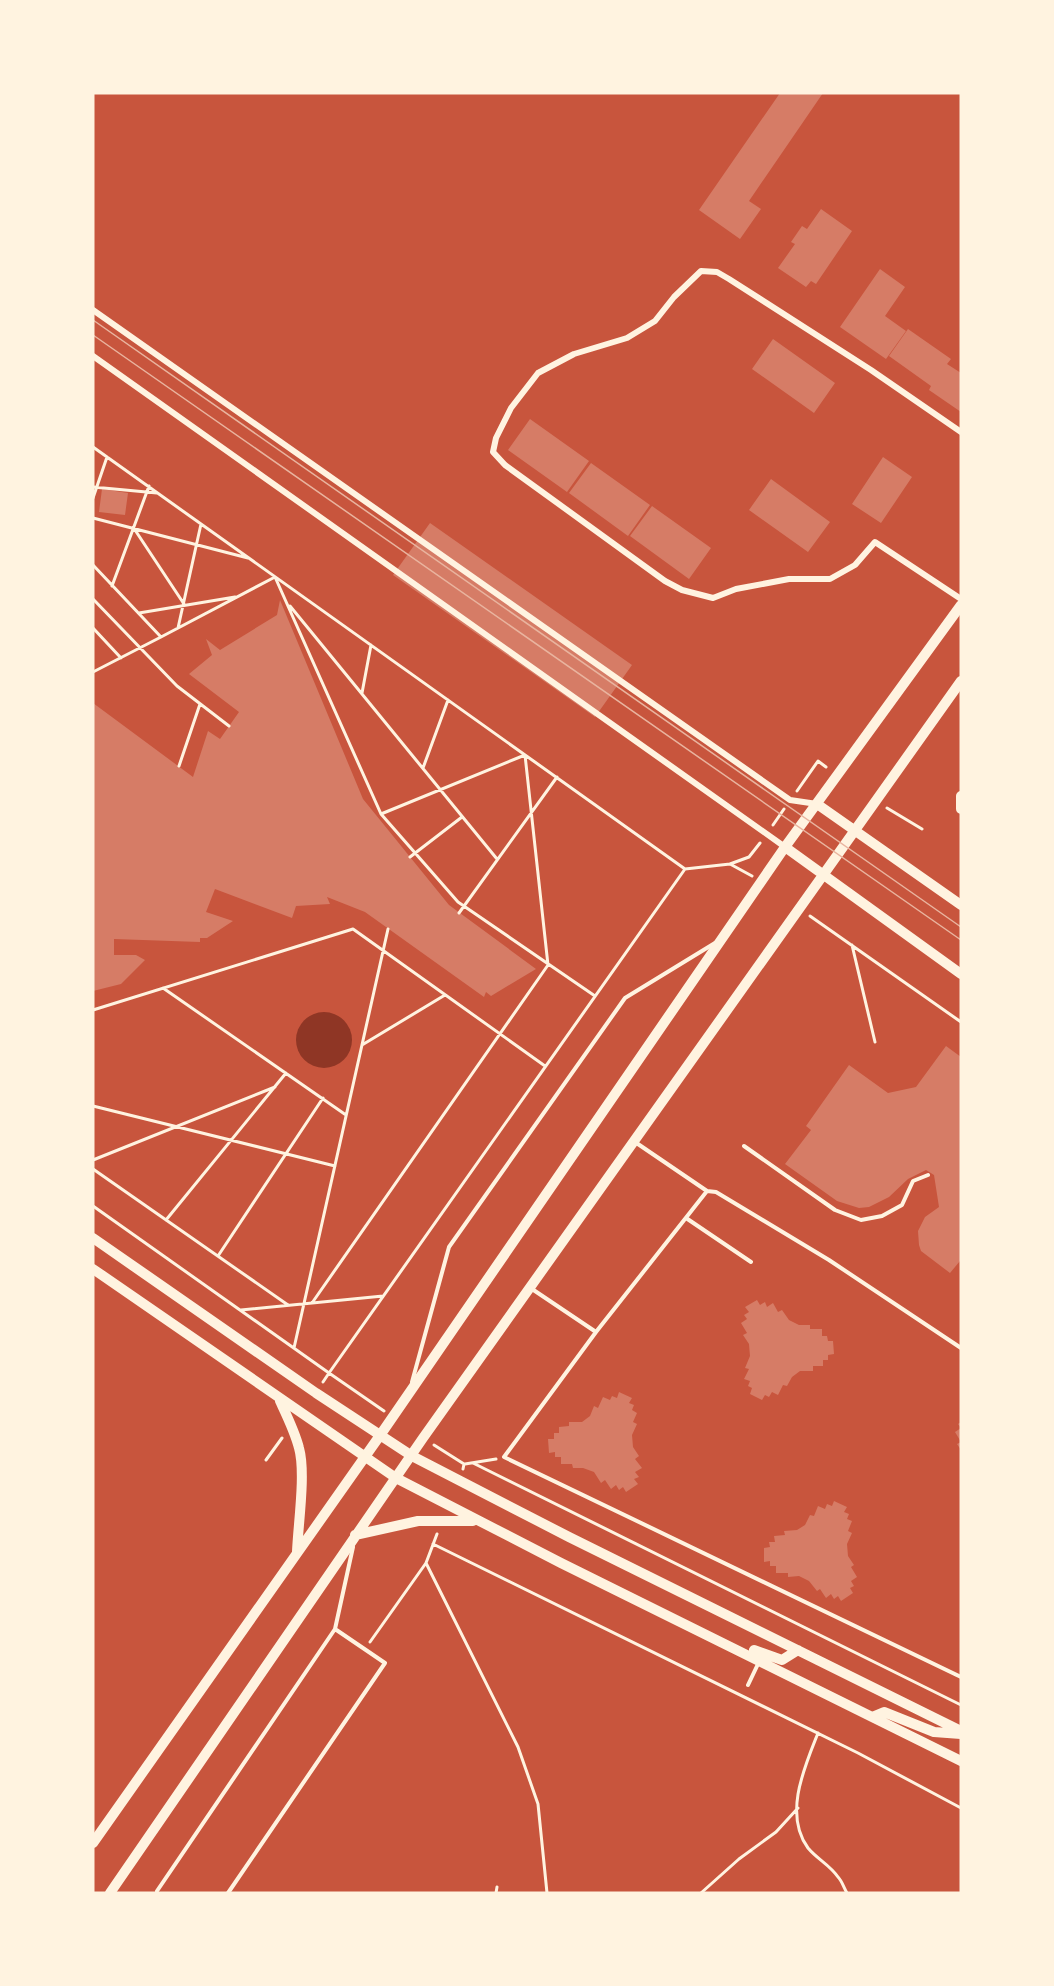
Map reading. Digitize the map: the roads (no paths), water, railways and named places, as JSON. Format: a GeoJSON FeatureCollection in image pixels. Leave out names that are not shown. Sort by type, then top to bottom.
{"type":"FeatureCollection","features":[{"type":"Feature","properties":{"kind":"main road"},"geometry":{"type":"LineString","coordinates":[[93,1843],[381,1434],[785,847],[961,605]]}},
{"type":"Feature","properties":{"kind":"main road"},"geometry":{"type":"LineString","coordinates":[[110,1893],[355,1535],[961,681]]}},
{"type":"Feature","properties":{"kind":"main road"},"geometry":{"type":"LineString","coordinates":[[961,796],[961,809]]}},
{"type":"Feature","properties":{"kind":"main road"},"geometry":{"type":"LineString","coordinates":[[817,804],[961,905]]}},
{"type":"Feature","properties":{"kind":"main road"},"geometry":{"type":"LineString","coordinates":[[785,847],[961,974]]}},
{"type":"Feature","properties":{"kind":"main road"},"geometry":{"type":"LineString","coordinates":[[93,1238],[316,1393],[412,1456],[558,1532],[961,1733]]}},
{"type":"Feature","properties":{"kind":"main road"},"geometry":{"type":"LineString","coordinates":[[93,1269],[396,1478],[477,1521],[961,1761]]}},
{"type":"Feature","properties":{"kind":"main road"},"geometry":{"type":"LineString","coordinates":[[278,1398],[291,1424],[300,1451],[297,1552]]}},
{"type":"Feature","properties":{"kind":"main road"},"geometry":{"type":"LineString","coordinates":[[355,1535],[418,1521],[477,1521]]}},
{"type":"Feature","properties":{"kind":"main road"},"geometry":{"type":"LineString","coordinates":[[713,1638],[734,1642],[782,1660],[798,1650]]}},
{"type":"Feature","properties":{"kind":"main road"},"geometry":{"type":"LineString","coordinates":[[872,1717],[884,1712],[934,1732],[961,1733]]}},
{"type":"Feature","properties":{"kind":"street"},"geometry":{"type":"LineString","coordinates":[[961,432],[871,370],[729,279],[717,272],[701,271],[674,297],[655,321],[627,338],[574,354],[538,373],[511,408],[496,438],[493,452],[505,465],[655,574],[682,590],[713,598],[735,589],[789,579],[830,579],[855,565],[875,542],[961,599]]}},
{"type":"Feature","properties":{"kind":"street"},"geometry":{"type":"LineString","coordinates":[[93,310],[790,800],[817,804]]}},
{"type":"Feature","properties":{"kind":"street"},"geometry":{"type":"LineString","coordinates":[[93,356],[785,847]]}},
{"type":"Feature","properties":{"kind":"lane"},"geometry":{"type":"LineString","coordinates":[[409,1392],[449,1247],[625,998],[721,940]]}},
{"type":"Feature","properties":{"kind":"lane"},"geometry":{"type":"LineString","coordinates":[[635,1142],[707,1191],[716,1192],[829,1260],[961,1348]]}},
{"type":"Feature","properties":{"kind":"lane"},"geometry":{"type":"LineString","coordinates":[[744,1146],[835,1210],[861,1220],[882,1216],[902,1205],[913,1181],[927,1175]]}},
{"type":"Feature","properties":{"kind":"lane"},"geometry":{"type":"LineString","coordinates":[[707,1191],[596,1332],[504,1457],[961,1677]]}},
{"type":"Feature","properties":{"kind":"lane"},"geometry":{"type":"LineString","coordinates":[[686,1218],[751,1262]]}},
{"type":"Feature","properties":{"kind":"lane"},"geometry":{"type":"LineString","coordinates":[[531,1288],[596,1332]]}},
{"type":"Feature","properties":{"kind":"lane"},"geometry":{"type":"LineString","coordinates":[[158,1892],[336,1629],[355,1535]]}},
{"type":"Feature","properties":{"kind":"lane"},"geometry":{"type":"LineString","coordinates":[[228,1893],[385,1663],[336,1629]]}},
{"type":"Feature","properties":{"kind":"lane"},"geometry":{"type":"LineString","coordinates":[[748,1684],[760,1660]]}},
{"type":"Feature","properties":{"kind":"tram line"},"geometry":{"type":"LineString","coordinates":[[93,320],[961,927]]}},
{"type":"Feature","properties":{"kind":"tram line"},"geometry":{"type":"LineString","coordinates":[[93,335],[961,940]]}}]}
